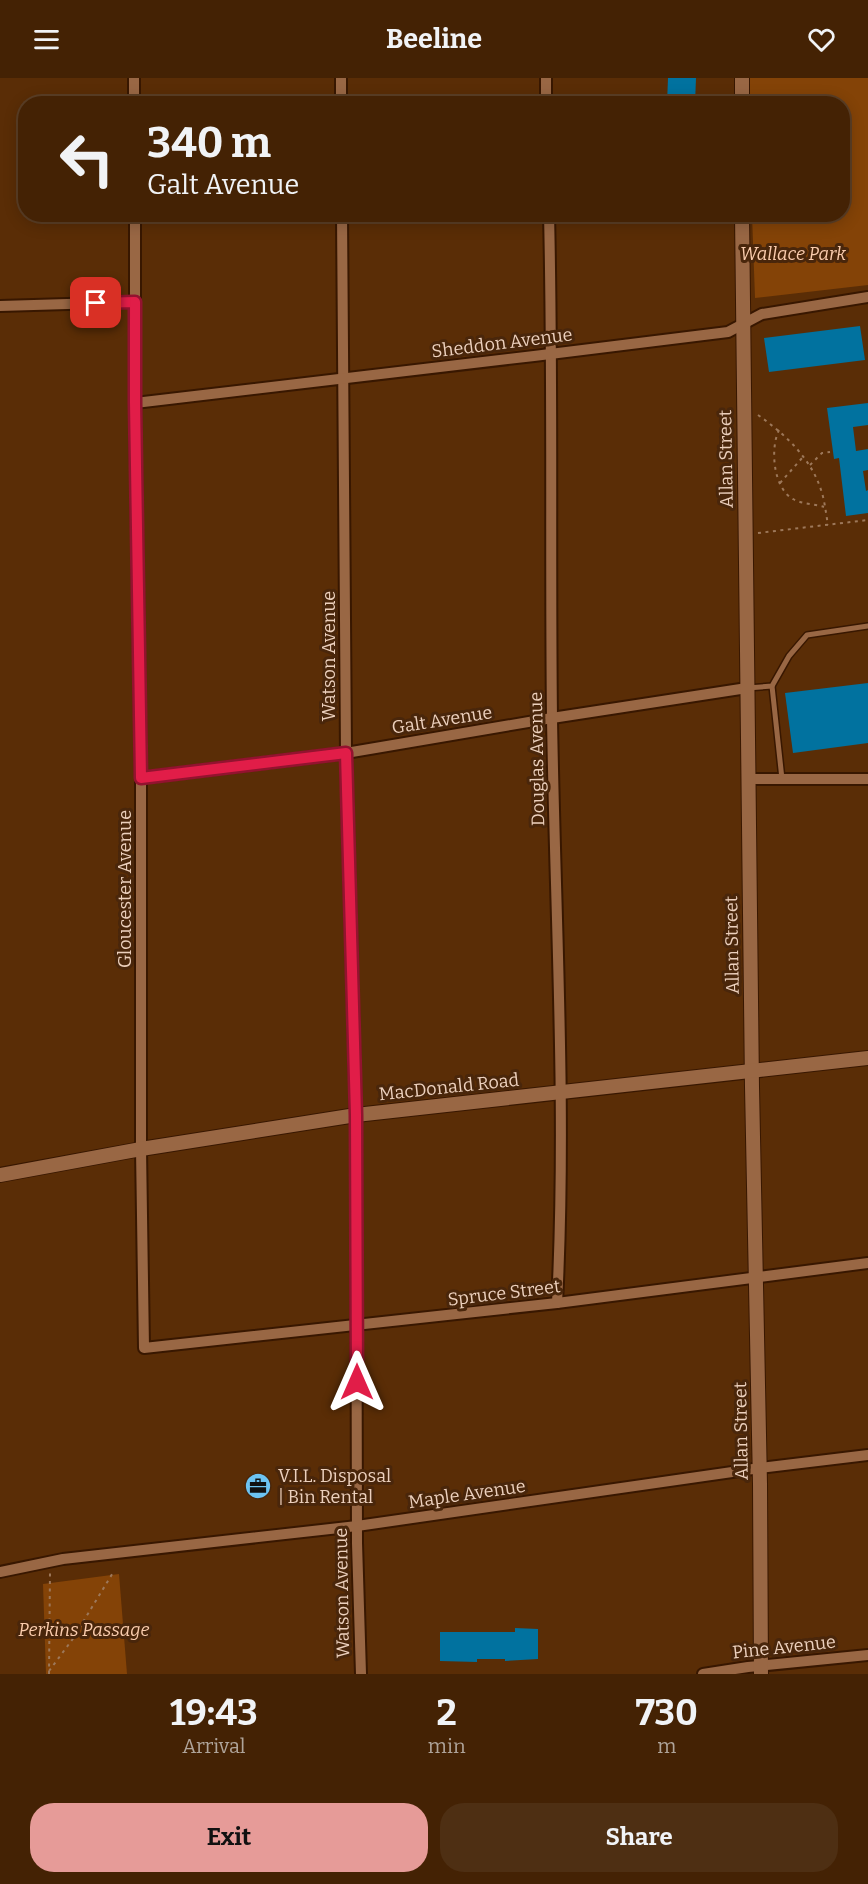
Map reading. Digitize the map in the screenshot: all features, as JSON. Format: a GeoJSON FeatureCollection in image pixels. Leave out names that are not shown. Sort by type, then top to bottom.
{"type":"FeatureCollection","features":[{"type":"Feature","properties":{"kind":"street"},"geometry":{"type":"LineString","coordinates":[[134,78],[134,96]]}},
{"type":"Feature","properties":{"kind":"street"},"geometry":{"type":"LineString","coordinates":[[341,78],[341,96]]}},
{"type":"Feature","properties":{"kind":"street"},"geometry":{"type":"LineString","coordinates":[[546,78],[546,96]]}},
{"type":"Feature","properties":{"kind":"street"},"geometry":{"type":"LineString","coordinates":[[742,78],[742,96]]}},
{"type":"Feature","properties":{"kind":"street","name":"Gloucester Avenue"},"geometry":{"type":"LineString","coordinates":[[135,222],[144,1348]]}},
{"type":"Feature","properties":{"kind":"street","name":"Watson Avenue"},"geometry":{"type":"LineString","coordinates":[[342,222],[346,753],[356,1115],[357,1526],[360,1674]]}},
{"type":"Feature","properties":{"kind":"street","name":"Douglas Avenue"},"geometry":{"type":"LineString","coordinates":[[549,222],[552,354],[552,718],[561,1093],[556,1304]]}},
{"type":"Feature","properties":{"kind":"street","name":"Allan Street"},"geometry":{"type":"LineString","coordinates":[[742,222],[761,1670]]}},
{"type":"Feature","properties":{"kind":"street","name":"Sheddon Avenue"},"geometry":{"type":"LineString","coordinates":[[135,403],[728,332],[762,314],[868,297]]}},
{"type":"Feature","properties":{"kind":"street"},"geometry":{"type":"LineString","coordinates":[[0,306],[135,302]]}},
{"type":"Feature","properties":{"kind":"street","name":"Galt Avenue"},"geometry":{"type":"LineString","coordinates":[[141,778],[346,753],[747,688]]}},
{"type":"Feature","properties":{"kind":"street"},"geometry":{"type":"LineString","coordinates":[[748,779],[868,779]]}},
{"type":"Feature","properties":{"kind":"street","name":"MacDonald Road"},"geometry":{"type":"LineString","coordinates":[[0,1175],[141,1149],[356,1115],[868,1058]]}},
{"type":"Feature","properties":{"kind":"street","name":"Spruce Street"},"geometry":{"type":"LineString","coordinates":[[144,1348],[556,1304],[868,1263]]}},
{"type":"Feature","properties":{"kind":"street","name":"Maple Avenue"},"geometry":{"type":"LineString","coordinates":[[0,1572],[50,1562],[357,1526],[760,1468],[868,1455]]}},
{"type":"Feature","properties":{"kind":"street","name":"Pine Avenue"},"geometry":{"type":"LineString","coordinates":[[703,1674],[761,1670],[868,1655]]}},
{"type":"Feature","properties":{"kind":"lane"},"geometry":{"type":"LineString","coordinates":[[782,779],[772,686],[789,656],[807,635],[868,626]]}},
{"type":"Feature","properties":{"kind":"lane"},"geometry":{"type":"LineString","coordinates":[[747,688],[772,686]]}},
{"type":"Feature","properties":{"kind":"path"},"geometry":{"type":"LineString","coordinates":[[743,405],[779,430],[810,465],[821,492],[828,525]]}},
{"type":"Feature","properties":{"kind":"path"},"geometry":{"type":"LineString","coordinates":[[779,430],[775,439],[776,478],[790,497],[795,500],[825,507]]}},
{"type":"Feature","properties":{"kind":"path"},"geometry":{"type":"LineString","coordinates":[[810,465],[822,453],[830,452]]}},
{"type":"Feature","properties":{"kind":"path"},"geometry":{"type":"LineString","coordinates":[[780,483],[803,457]]}},
{"type":"Feature","properties":{"kind":"path"},"geometry":{"type":"LineString","coordinates":[[745,535],[868,520]]}},
{"type":"Feature","properties":{"kind":"path"},"geometry":{"type":"LineString","coordinates":[[49,1672],[50,1562]]}},
{"type":"Feature","properties":{"kind":"path"},"geometry":{"type":"LineString","coordinates":[[49,1672],[72,1640],[114,1571]]}},
{"type":"Feature","properties":{"kind":"green space","name":"Wallace Park"},"geometry":{"type":"Polygon","coordinates":[[[747,78],[868,78],[868,285],[755,298],[752,222],[850,222],[850,96],[748,96],[747,78]]]}},
{"type":"Feature","properties":{"kind":"green space","name":"Perkins Passage"},"geometry":{"type":"Polygon","coordinates":[[[119,1574],[127,1674],[46,1674],[43,1584],[119,1574]]]}},
{"type":"Feature","properties":{"kind":"building"},"geometry":{"type":"Polygon","coordinates":[[[668,78],[696,78],[695,96],[667,96],[668,78]]]}},
{"type":"Feature","properties":{"kind":"building"},"geometry":{"type":"Polygon","coordinates":[[[860,326],[865,360],[769,372],[764,338],[860,326]]]}},
{"type":"Feature","properties":{"kind":"building"},"geometry":{"type":"Polygon","coordinates":[[[868,403],[868,425],[853,427],[856,451],[868,449],[868,470],[863,471],[866,491],[868,490],[868,513],[846,516],[839,458],[834,459],[827,408],[868,403]]]}},
{"type":"Feature","properties":{"kind":"building"},"geometry":{"type":"Polygon","coordinates":[[[868,683],[868,743],[793,753],[785,693],[868,683]]]}},
{"type":"Feature","properties":{"kind":"building"},"geometry":{"type":"Polygon","coordinates":[[[515,1628],[538,1629],[538,1659],[440,1661],[440,1632],[515,1632],[515,1628]]]}},
{"type":"Feature","properties":{"kind":"place","name":"V.I.L. Disposal | Bin Rental"},"geometry":{"type":"Point","coordinates":[258,1486]}},
{"type":"Feature","properties":{"kind":"route"},"geometry":{"type":"LineString","coordinates":[[96,303],[135,302],[141,778],[346,753],[356,1115],[357,1382]]}}]}
